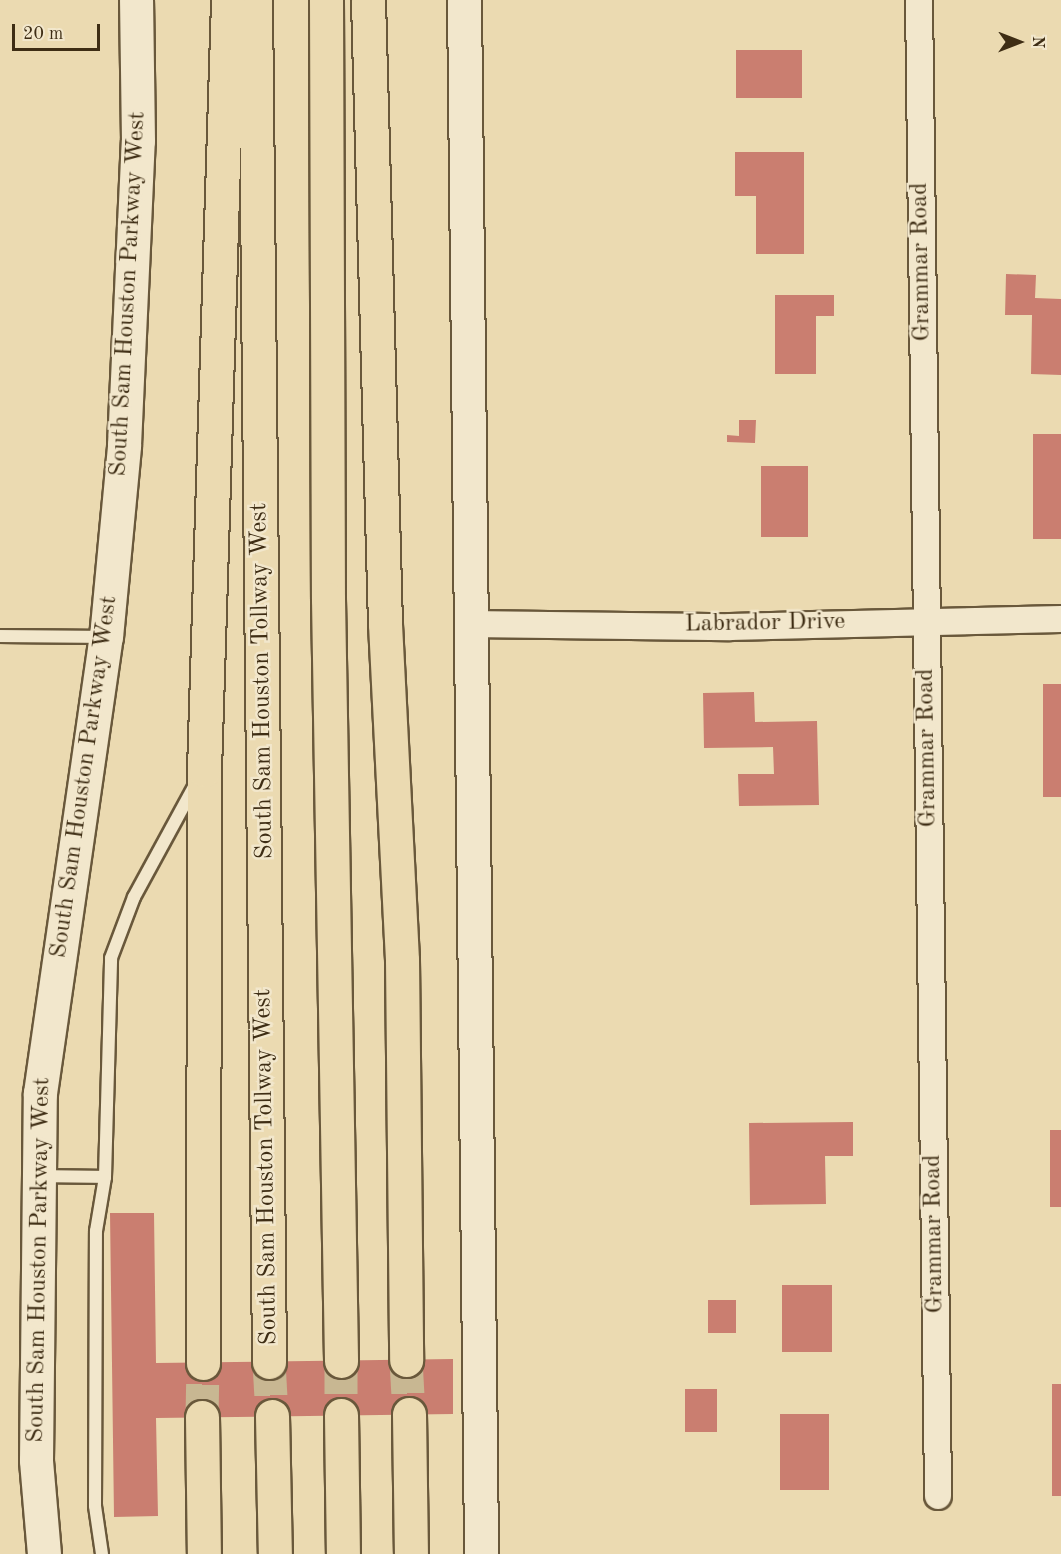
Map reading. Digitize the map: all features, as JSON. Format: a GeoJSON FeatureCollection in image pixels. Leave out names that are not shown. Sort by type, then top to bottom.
{"type":"FeatureCollection","features":[{"type":"Feature","properties":{"kind":"highway"},"geometry":{"type":"LineString","coordinates":[[203,1363],[204,770],[228,0]]}},
{"type":"Feature","properties":{"kind":"highway","name":"South Sam Houston Tollway West"},"geometry":{"type":"LineString","coordinates":[[255,0],[269,1362]]}},
{"type":"Feature","properties":{"kind":"highway"},"geometry":{"type":"LineString","coordinates":[[326,0],[328,599],[341,1360]]}},
{"type":"Feature","properties":{"kind":"highway"},"geometry":{"type":"LineString","coordinates":[[368,0],[385,624],[402,960],[406,1360]]}},
{"type":"Feature","properties":{"kind":"highway"},"geometry":{"type":"LineString","coordinates":[[409,1414],[411,1554]]}},
{"type":"Feature","properties":{"kind":"highway"},"geometry":{"type":"LineString","coordinates":[[341,1415],[343,1554]]}},
{"type":"Feature","properties":{"kind":"highway"},"geometry":{"type":"LineString","coordinates":[[272,1416],[275,1554]]}},
{"type":"Feature","properties":{"kind":"highway"},"geometry":{"type":"LineString","coordinates":[[202,1417],[204,1554]]}},
{"type":"Feature","properties":{"kind":"main road","name":"South Sam Houston Parkway West"},"geometry":{"type":"LineString","coordinates":[[44,1554],[36,1460],[40,1093],[106,637],[132,315],[136,0]]}},
{"type":"Feature","properties":{"kind":"main road"},"geometry":{"type":"LineString","coordinates":[[464,0],[469,624],[481,1554]]}},
{"type":"Feature","properties":{"kind":"street","name":"Grammar Road"},"geometry":{"type":"LineString","coordinates":[[919,0],[938,1496]]}},
{"type":"Feature","properties":{"kind":"street","name":"Labrador Drive"},"geometry":{"type":"LineString","coordinates":[[469,624],[1061,619]]}},
{"type":"Feature","properties":{"kind":"lane"},"geometry":{"type":"LineString","coordinates":[[0,636],[106,637]]}},
{"type":"Feature","properties":{"kind":"lane"},"geometry":{"type":"LineString","coordinates":[[102,1554],[95,1506],[96,1231],[105,1177],[111,958],[134,897],[204,770]]}},
{"type":"Feature","properties":{"kind":"lane"},"geometry":{"type":"LineString","coordinates":[[39,1176],[105,1177]]}},
{"type":"Feature","properties":{"kind":"building"},"geometry":{"type":"Polygon","coordinates":[[[736,50],[802,50],[802,98],[736,98],[736,50]]]}},
{"type":"Feature","properties":{"kind":"building"},"geometry":{"type":"Polygon","coordinates":[[[735,152],[804,152],[804,254],[756,254],[756,196],[735,196],[735,152]]]}},
{"type":"Feature","properties":{"kind":"building"},"geometry":{"type":"Polygon","coordinates":[[[1006,274],[1036,275],[1035,298],[1061,299],[1061,375],[1031,374],[1032,315],[1005,315],[1006,274]]]}},
{"type":"Feature","properties":{"kind":"building"},"geometry":{"type":"Polygon","coordinates":[[[775,295],[834,295],[834,316],[816,316],[816,374],[775,374],[775,295]]]}},
{"type":"Feature","properties":{"kind":"building"},"geometry":{"type":"Polygon","coordinates":[[[739,420],[756,420],[755,443],[727,442],[727,435],[739,436],[739,420]]]}},
{"type":"Feature","properties":{"kind":"building"},"geometry":{"type":"Polygon","coordinates":[[[1033,434],[1061,434],[1061,539],[1033,539],[1033,434]]]}},
{"type":"Feature","properties":{"kind":"building"},"geometry":{"type":"Polygon","coordinates":[[[761,466],[808,466],[808,537],[761,537],[761,466]]]}},
{"type":"Feature","properties":{"kind":"building"},"geometry":{"type":"Polygon","coordinates":[[[1043,684],[1061,684],[1061,797],[1043,797],[1043,684]]]}},
{"type":"Feature","properties":{"kind":"building"},"geometry":{"type":"Polygon","coordinates":[[[754,692],[755,722],[817,721],[819,805],[739,806],[738,774],[774,774],[773,747],[704,748],[703,693],[754,692]]]}},
{"type":"Feature","properties":{"kind":"building"},"geometry":{"type":"Polygon","coordinates":[[[853,1122],[853,1156],[825,1156],[826,1204],[750,1205],[749,1123],[853,1122]]]}},
{"type":"Feature","properties":{"kind":"building"},"geometry":{"type":"Polygon","coordinates":[[[1050,1130],[1061,1130],[1061,1207],[1050,1207],[1050,1130]]]}},
{"type":"Feature","properties":{"kind":"building"},"geometry":{"type":"Polygon","coordinates":[[[110,1213],[154,1213],[156,1363],[453,1359],[453,1414],[156,1418],[158,1516],[114,1517],[110,1213]]]}},
{"type":"Feature","properties":{"kind":"building"},"geometry":{"type":"Polygon","coordinates":[[[782,1285],[832,1285],[832,1352],[782,1352],[782,1285]]]}},
{"type":"Feature","properties":{"kind":"building"},"geometry":{"type":"Polygon","coordinates":[[[708,1300],[736,1300],[736,1333],[708,1333],[708,1300]]]}},
{"type":"Feature","properties":{"kind":"building"},"geometry":{"type":"Polygon","coordinates":[[[1052,1384],[1061,1384],[1061,1496],[1052,1496],[1052,1384]]]}},
{"type":"Feature","properties":{"kind":"building"},"geometry":{"type":"Polygon","coordinates":[[[685,1389],[717,1389],[717,1432],[685,1432],[685,1389]]]}},
{"type":"Feature","properties":{"kind":"building"},"geometry":{"type":"Polygon","coordinates":[[[780,1414],[829,1414],[829,1490],[780,1490],[780,1414]]]}},
{"type":"Feature","properties":{"kind":"tunnel"},"geometry":{"type":"LineString","coordinates":[[406,1360],[409,1414]]}},
{"type":"Feature","properties":{"kind":"tunnel"},"geometry":{"type":"LineString","coordinates":[[341,1361],[341,1415]]}},
{"type":"Feature","properties":{"kind":"tunnel"},"geometry":{"type":"LineString","coordinates":[[269,1362],[272,1416]]}},
{"type":"Feature","properties":{"kind":"tunnel"},"geometry":{"type":"LineString","coordinates":[[202,1417],[203,1363]]}}]}
